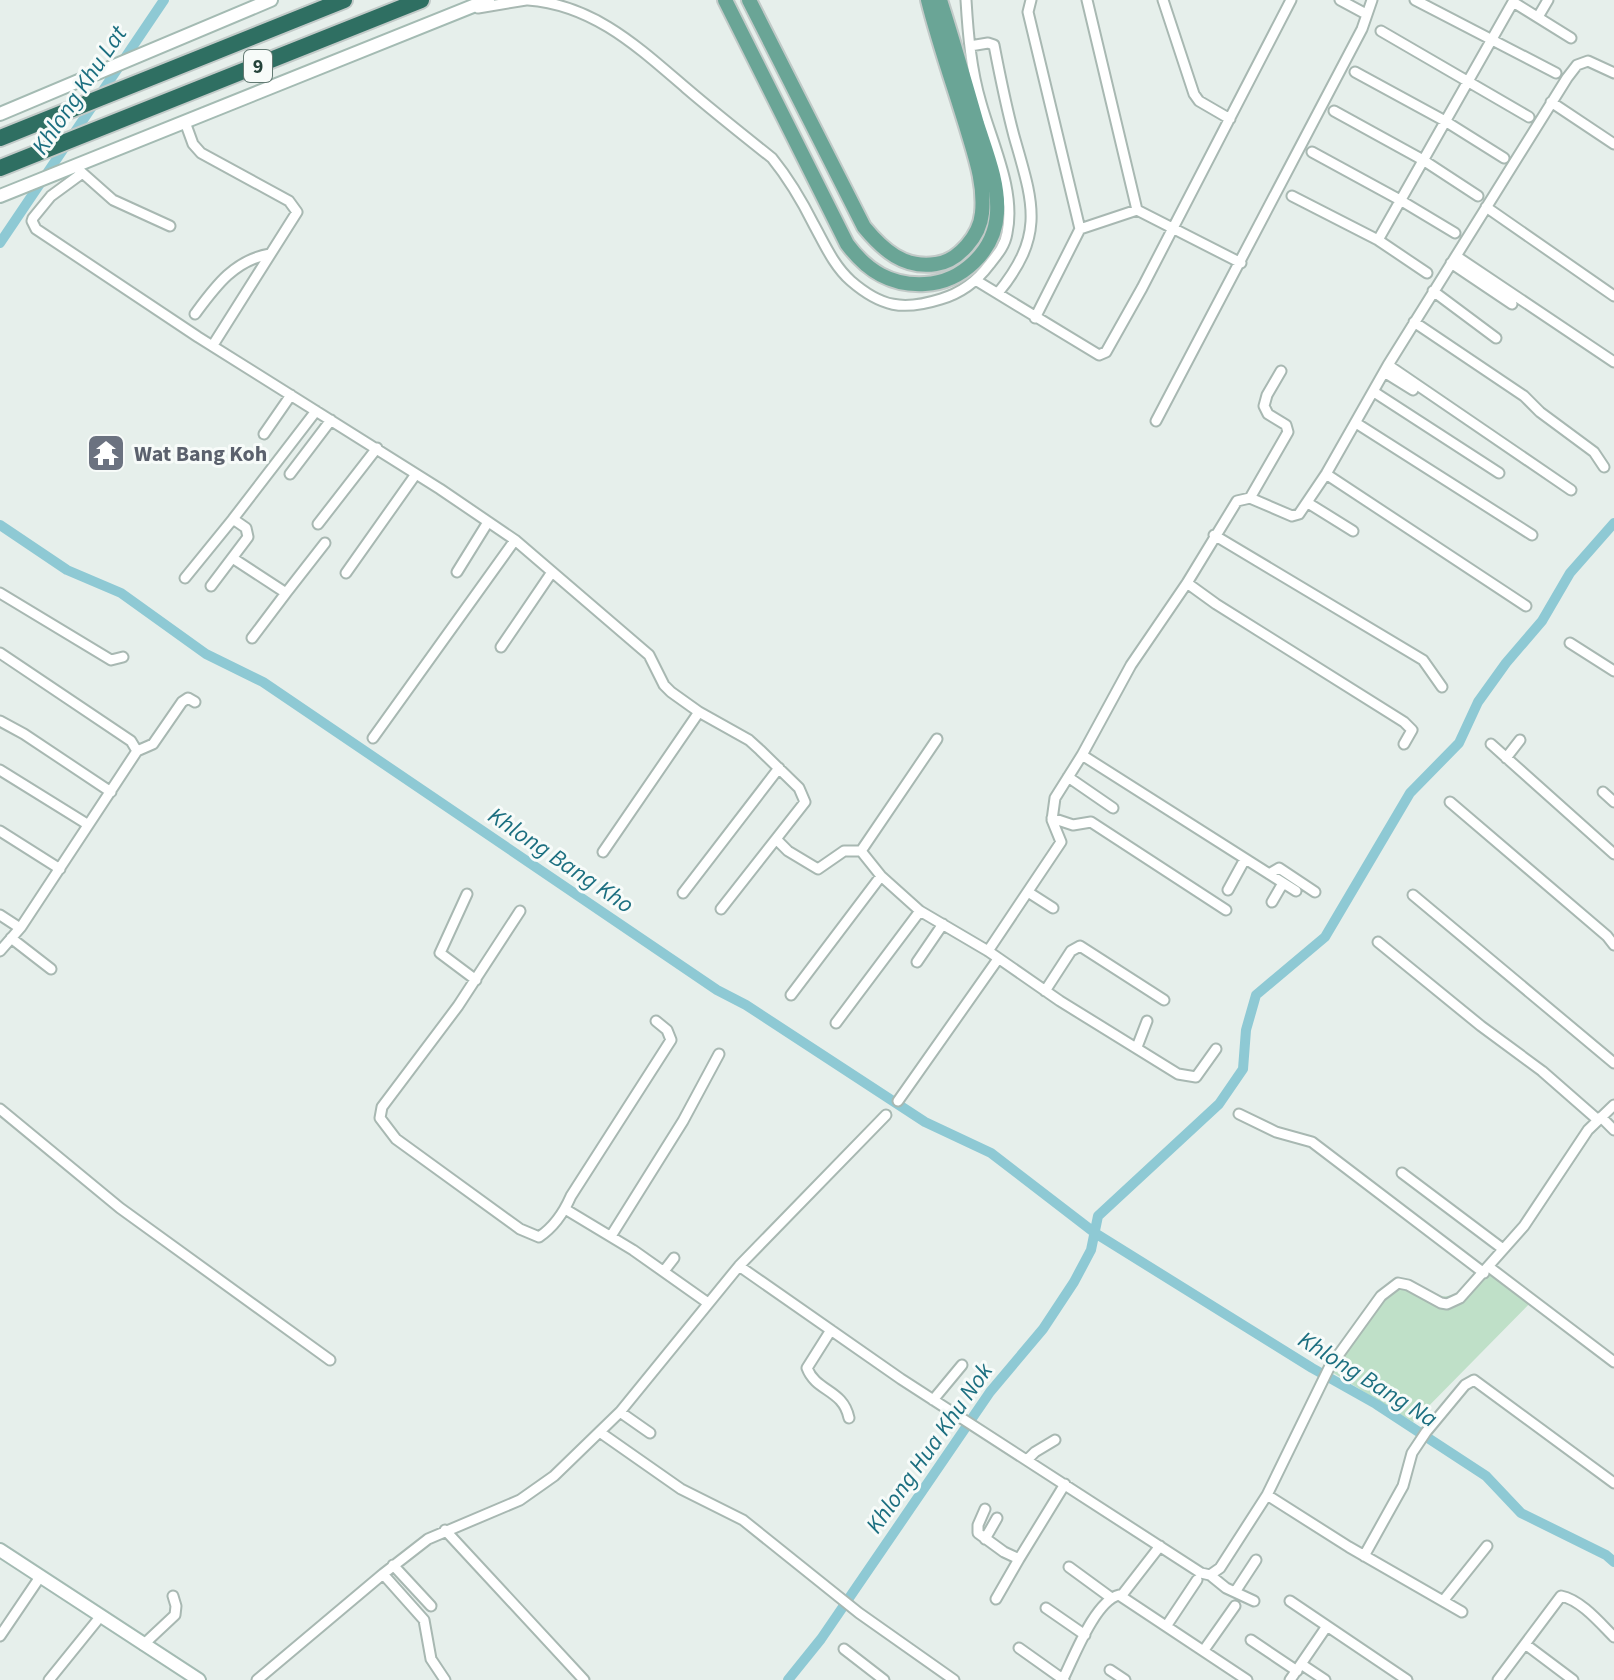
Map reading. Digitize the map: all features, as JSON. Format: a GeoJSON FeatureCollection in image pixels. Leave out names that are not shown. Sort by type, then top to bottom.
{"type":"FeatureCollection","features":[{"type":"Feature","properties":{"kind":"highway","name":"9"},"geometry":{"type":"LineString","coordinates":[[0,138],[344,0]]}},
{"type":"Feature","properties":{"kind":"highway","name":"9"},"geometry":{"type":"LineString","coordinates":[[0,168],[421,0]]}},
{"type":"Feature","properties":{"kind":"main road"},"geometry":{"type":"LineString","coordinates":[[0,114],[271,0]]}},
{"type":"Feature","properties":{"kind":"main road"},"geometry":{"type":"LineString","coordinates":[[0,196],[74,170],[488,0]]}},
{"type":"Feature","properties":{"kind":"main road"},"geometry":{"type":"LineString","coordinates":[[725,0],[847,244],[858,259],[881,276],[902,283],[936,283],[969,268],[987,246],[997,218],[992,171],[940,0]]}},
{"type":"Feature","properties":{"kind":"main road"},"geometry":{"type":"LineString","coordinates":[[749,0],[864,227],[891,254],[901,260],[921,264],[941,263],[960,252],[981,223],[983,195],[977,163],[928,0]]}},
{"type":"Feature","properties":{"kind":"main road"},"geometry":{"type":"LineString","coordinates":[[0,1550],[193,1679]]}},
{"type":"Feature","properties":{"kind":"street"},"geometry":{"type":"LineString","coordinates":[[463,10],[527,0],[549,2],[573,8],[618,32],[772,158],[798,195],[834,262],[848,279],[865,292],[892,305],[913,308],[946,298],[977,281],[1002,248],[1008,232],[1005,184],[980,100],[970,46],[966,0]]}},
{"type":"Feature","properties":{"kind":"street"},"geometry":{"type":"LineString","coordinates":[[1031,0],[1028,12],[1080,229],[1035,318]]}},
{"type":"Feature","properties":{"kind":"street"},"geometry":{"type":"LineString","coordinates":[[1087,0],[1137,210],[1241,263]]}},
{"type":"Feature","properties":{"kind":"street"},"geometry":{"type":"LineString","coordinates":[[1163,0],[1194,94],[1199,101],[1230,119]]}},
{"type":"Feature","properties":{"kind":"street"},"geometry":{"type":"LineString","coordinates":[[977,281],[1099,355],[1105,354],[1291,0]]}},
{"type":"Feature","properties":{"kind":"street"},"geometry":{"type":"LineString","coordinates":[[1340,0],[1366,14]]}},
{"type":"Feature","properties":{"kind":"street"},"geometry":{"type":"LineString","coordinates":[[1156,421],[1362,29],[1372,0]]}},
{"type":"Feature","properties":{"kind":"street"},"geometry":{"type":"LineString","coordinates":[[1415,0],[1556,73]]}},
{"type":"Feature","properties":{"kind":"street"},"geometry":{"type":"LineString","coordinates":[[1538,17],[1548,0]]}},
{"type":"Feature","properties":{"kind":"street"},"geometry":{"type":"LineString","coordinates":[[1378,240],[1512,1],[1571,38]]}},
{"type":"Feature","properties":{"kind":"street"},"geometry":{"type":"LineString","coordinates":[[1381,31],[1529,117]]}},
{"type":"Feature","properties":{"kind":"street"},"geometry":{"type":"LineString","coordinates":[[970,46],[994,45],[1032,202],[1030,232],[1023,254],[998,293]]}},
{"type":"Feature","properties":{"kind":"street"},"geometry":{"type":"LineString","coordinates":[[988,951],[1061,842],[1052,818],[1055,798],[1131,665],[1187,583],[1237,501],[1250,498],[1292,516],[1299,514],[1326,474],[1433,291],[1574,68],[1581,62],[1594,62],[1612,69]]}},
{"type":"Feature","properties":{"kind":"street"},"geometry":{"type":"LineString","coordinates":[[1355,72],[1445,121],[1504,158]]}},
{"type":"Feature","properties":{"kind":"street"},"geometry":{"type":"LineString","coordinates":[[1551,102],[1614,144]]}},
{"type":"Feature","properties":{"kind":"street"},"geometry":{"type":"LineString","coordinates":[[1334,111],[1423,160],[1478,196]]}},
{"type":"Feature","properties":{"kind":"street"},"geometry":{"type":"LineString","coordinates":[[185,122],[193,144],[201,153],[289,201],[297,209],[295,218],[213,345]]}},
{"type":"Feature","properties":{"kind":"street"},"geometry":{"type":"LineString","coordinates":[[1312,152],[1455,233]]}},
{"type":"Feature","properties":{"kind":"street"},"geometry":{"type":"LineString","coordinates":[[170,226],[127,208],[74,170],[32,221],[36,229],[515,540],[641,646],[656,666],[664,685],[699,712],[749,740],[779,768],[799,788],[805,802],[721,909]]}},
{"type":"Feature","properties":{"kind":"street"},"geometry":{"type":"LineString","coordinates":[[1292,196],[1378,240],[1427,273]]}},
{"type":"Feature","properties":{"kind":"street"},"geometry":{"type":"LineString","coordinates":[[1486,207],[1612,291]]}},
{"type":"Feature","properties":{"kind":"street"},"geometry":{"type":"LineString","coordinates":[[1080,229],[1137,210]]}},
{"type":"Feature","properties":{"kind":"street"},"geometry":{"type":"LineString","coordinates":[[195,314],[223,277],[255,258],[270,254]]}},
{"type":"Feature","properties":{"kind":"street"},"geometry":{"type":"LineString","coordinates":[[1454,259],[1512,304]]}},
{"type":"Feature","properties":{"kind":"street"},"geometry":{"type":"LineString","coordinates":[[1454,259],[1614,362]]}},
{"type":"Feature","properties":{"kind":"street"},"geometry":{"type":"LineString","coordinates":[[1433,291],[1496,338]]}},
{"type":"Feature","properties":{"kind":"street"},"geometry":{"type":"LineString","coordinates":[[1414,322],[1524,396],[1540,412],[1594,452],[1604,467]]}},
{"type":"Feature","properties":{"kind":"street"},"geometry":{"type":"LineString","coordinates":[[1386,368],[1492,443]]}},
{"type":"Feature","properties":{"kind":"street"},"geometry":{"type":"LineString","coordinates":[[1386,368],[1571,490]]}},
{"type":"Feature","properties":{"kind":"street"},"geometry":{"type":"LineString","coordinates":[[1250,498],[1288,432],[1286,425],[1268,414],[1264,406],[1281,371]]}},
{"type":"Feature","properties":{"kind":"street"},"geometry":{"type":"LineString","coordinates":[[1374,392],[1499,473]]}},
{"type":"Feature","properties":{"kind":"street"},"geometry":{"type":"LineString","coordinates":[[264,434],[291,395]]}},
{"type":"Feature","properties":{"kind":"street"},"geometry":{"type":"LineString","coordinates":[[185,578],[316,411]]}},
{"type":"Feature","properties":{"kind":"street"},"geometry":{"type":"LineString","coordinates":[[290,474],[331,420]]}},
{"type":"Feature","properties":{"kind":"street"},"geometry":{"type":"LineString","coordinates":[[1356,423],[1532,535]]}},
{"type":"Feature","properties":{"kind":"street"},"geometry":{"type":"LineString","coordinates":[[318,524],[377,448]]}},
{"type":"Feature","properties":{"kind":"street"},"geometry":{"type":"LineString","coordinates":[[346,573],[416,474]]}},
{"type":"Feature","properties":{"kind":"street"},"geometry":{"type":"LineString","coordinates":[[1326,474],[1526,606]]}},
{"type":"Feature","properties":{"kind":"street"},"geometry":{"type":"LineString","coordinates":[[1308,503],[1353,531]]}},
{"type":"Feature","properties":{"kind":"street"},"geometry":{"type":"LineString","coordinates":[[211,586],[249,535],[242,524],[233,519]]}},
{"type":"Feature","properties":{"kind":"street"},"geometry":{"type":"LineString","coordinates":[[457,572],[488,522]]}},
{"type":"Feature","properties":{"kind":"street"},"geometry":{"type":"LineString","coordinates":[[1214,535],[1423,660],[1442,687]]}},
{"type":"Feature","properties":{"kind":"street"},"geometry":{"type":"LineString","coordinates":[[373,738],[515,540]]}},
{"type":"Feature","properties":{"kind":"street"},"geometry":{"type":"LineString","coordinates":[[252,638],[325,543]]}},
{"type":"Feature","properties":{"kind":"street"},"geometry":{"type":"LineString","coordinates":[[234,559],[286,593]]}},
{"type":"Feature","properties":{"kind":"street"},"geometry":{"type":"LineString","coordinates":[[501,647],[552,572]]}},
{"type":"Feature","properties":{"kind":"street"},"geometry":{"type":"LineString","coordinates":[[1187,583],[1404,722],[1412,730],[1404,744]]}},
{"type":"Feature","properties":{"kind":"street"},"geometry":{"type":"LineString","coordinates":[[0,593],[111,660],[123,657]]}},
{"type":"Feature","properties":{"kind":"street"},"geometry":{"type":"LineString","coordinates":[[1570,643],[1614,671]]}},
{"type":"Feature","properties":{"kind":"street"},"geometry":{"type":"LineString","coordinates":[[0,653],[131,741],[137,751]]}},
{"type":"Feature","properties":{"kind":"street"},"geometry":{"type":"LineString","coordinates":[[0,951],[20,928],[137,751],[153,744],[188,698],[195,702]]}},
{"type":"Feature","properties":{"kind":"street"},"geometry":{"type":"LineString","coordinates":[[603,852],[699,712]]}},
{"type":"Feature","properties":{"kind":"street"},"geometry":{"type":"LineString","coordinates":[[0,721],[111,792]]}},
{"type":"Feature","properties":{"kind":"street"},"geometry":{"type":"LineString","coordinates":[[861,851],[937,739]]}},
{"type":"Feature","properties":{"kind":"street"},"geometry":{"type":"LineString","coordinates":[[1506,758],[1520,740]]}},
{"type":"Feature","properties":{"kind":"street"},"geometry":{"type":"LineString","coordinates":[[1491,744],[1614,854]]}},
{"type":"Feature","properties":{"kind":"street"},"geometry":{"type":"LineString","coordinates":[[1082,755],[1296,891]]}},
{"type":"Feature","properties":{"kind":"street"},"geometry":{"type":"LineString","coordinates":[[683,893],[779,768]]}},
{"type":"Feature","properties":{"kind":"street"},"geometry":{"type":"LineString","coordinates":[[0,770],[87,824]]}},
{"type":"Feature","properties":{"kind":"street"},"geometry":{"type":"LineString","coordinates":[[1068,777],[1113,808]]}},
{"type":"Feature","properties":{"kind":"street"},"geometry":{"type":"LineString","coordinates":[[1603,792],[1614,802]]}},
{"type":"Feature","properties":{"kind":"street"},"geometry":{"type":"LineString","coordinates":[[1450,802],[1547,882],[1614,945]]}},
{"type":"Feature","properties":{"kind":"street"},"geometry":{"type":"LineString","coordinates":[[1052,818],[1073,825],[1091,822],[1226,910]]}},
{"type":"Feature","properties":{"kind":"street"},"geometry":{"type":"LineString","coordinates":[[0,831],[60,869]]}},
{"type":"Feature","properties":{"kind":"street"},"geometry":{"type":"LineString","coordinates":[[776,839],[788,851],[818,869],[844,851],[861,851]]}},
{"type":"Feature","properties":{"kind":"street"},"geometry":{"type":"LineString","coordinates":[[861,851],[881,876],[920,911],[988,951],[1045,991],[1170,1069],[1193,1078],[1199,1075],[1216,1049]]}},
{"type":"Feature","properties":{"kind":"street"},"geometry":{"type":"LineString","coordinates":[[1228,890],[1245,859]]}},
{"type":"Feature","properties":{"kind":"street"},"geometry":{"type":"LineString","coordinates":[[1269,874],[1279,868],[1315,892]]}},
{"type":"Feature","properties":{"kind":"street"},"geometry":{"type":"LineString","coordinates":[[791,995],[881,876]]}},
{"type":"Feature","properties":{"kind":"street"},"geometry":{"type":"LineString","coordinates":[[1272,902],[1283,883]]}},
{"type":"Feature","properties":{"kind":"street"},"geometry":{"type":"LineString","coordinates":[[1028,892],[1053,908]]}},
{"type":"Feature","properties":{"kind":"street"},"geometry":{"type":"LineString","coordinates":[[467,894],[440,953],[476,980]]}},
{"type":"Feature","properties":{"kind":"street"},"geometry":{"type":"LineString","coordinates":[[1413,895],[1614,1063]]}},
{"type":"Feature","properties":{"kind":"street"},"geometry":{"type":"LineString","coordinates":[[520,911],[476,980],[382,1107],[380,1118],[389,1133],[406,1147],[520,1229],[535,1237],[548,1231],[671,1040],[667,1030],[656,1021]]}},
{"type":"Feature","properties":{"kind":"street"},"geometry":{"type":"LineString","coordinates":[[836,1023],[920,911]]}},
{"type":"Feature","properties":{"kind":"street"},"geometry":{"type":"LineString","coordinates":[[0,915],[20,928]]}},
{"type":"Feature","properties":{"kind":"street"},"geometry":{"type":"LineString","coordinates":[[917,962],[943,924]]}},
{"type":"Feature","properties":{"kind":"street"},"geometry":{"type":"LineString","coordinates":[[11,938],[51,969]]}},
{"type":"Feature","properties":{"kind":"street"},"geometry":{"type":"LineString","coordinates":[[1378,942],[1614,1130]]}},
{"type":"Feature","properties":{"kind":"street"},"geometry":{"type":"LineString","coordinates":[[1045,991],[1071,951],[1080,946],[1164,1000]]}},
{"type":"Feature","properties":{"kind":"street"},"geometry":{"type":"LineString","coordinates":[[898,1101],[998,959]]}},
{"type":"Feature","properties":{"kind":"street"},"geometry":{"type":"LineString","coordinates":[[1137,1047],[1147,1021]]}},
{"type":"Feature","properties":{"kind":"street"},"geometry":{"type":"LineString","coordinates":[[611,1236],[683,1121],[719,1054]]}},
{"type":"Feature","properties":{"kind":"street"},"geometry":{"type":"LineString","coordinates":[[1210,1575],[1220,1568],[1267,1495],[1329,1368],[1381,1296],[1394,1285],[1408,1285],[1447,1304],[1460,1298],[1536,1210],[1578,1144],[1614,1105]]}},
{"type":"Feature","properties":{"kind":"street"},"geometry":{"type":"LineString","coordinates":[[0,1109],[120,1208],[330,1360]]}},
{"type":"Feature","properties":{"kind":"street"},"geometry":{"type":"LineString","coordinates":[[1239,1114],[1276,1132],[1312,1142],[1614,1362]]}},
{"type":"Feature","properties":{"kind":"street"},"geometry":{"type":"LineString","coordinates":[[257,1680],[428,1539],[538,1490],[601,1433],[739,1266],[886,1115]]}},
{"type":"Feature","properties":{"kind":"street"},"geometry":{"type":"LineString","coordinates":[[1402,1173],[1503,1249]]}},
{"type":"Feature","properties":{"kind":"street"},"geometry":{"type":"LineString","coordinates":[[565,1209],[611,1236],[708,1303]]}},
{"type":"Feature","properties":{"kind":"street"},"geometry":{"type":"LineString","coordinates":[[664,1271],[674,1258]]}},
{"type":"Feature","properties":{"kind":"street"},"geometry":{"type":"LineString","coordinates":[[739,1266],[933,1400],[1201,1573],[1210,1575],[1254,1601]]}},
{"type":"Feature","properties":{"kind":"street"},"geometry":{"type":"LineString","coordinates":[[831,1330],[807,1368],[811,1377],[844,1402],[849,1418]]}},
{"type":"Feature","properties":{"kind":"street"},"geometry":{"type":"LineString","coordinates":[[933,1400],[962,1365]]}},
{"type":"Feature","properties":{"kind":"street"},"geometry":{"type":"LineString","coordinates":[[1364,1556],[1403,1486],[1412,1453],[1465,1385],[1474,1380],[1614,1483]]}},
{"type":"Feature","properties":{"kind":"street"},"geometry":{"type":"LineString","coordinates":[[620,1412],[650,1433]]}},
{"type":"Feature","properties":{"kind":"street"},"geometry":{"type":"LineString","coordinates":[[601,1433],[681,1489],[743,1520],[859,1613],[954,1680]]}},
{"type":"Feature","properties":{"kind":"street"},"geometry":{"type":"LineString","coordinates":[[1027,1460],[1055,1440]]}},
{"type":"Feature","properties":{"kind":"street"},"geometry":{"type":"LineString","coordinates":[[996,1599],[1065,1484]]}},
{"type":"Feature","properties":{"kind":"street"},"geometry":{"type":"LineString","coordinates":[[1267,1495],[1364,1556],[1462,1612]]}},
{"type":"Feature","properties":{"kind":"street"},"geometry":{"type":"LineString","coordinates":[[985,1509],[977,1530],[985,1539],[1019,1559]]}},
{"type":"Feature","properties":{"kind":"street"},"geometry":{"type":"LineString","coordinates":[[985,1539],[997,1518]]}},
{"type":"Feature","properties":{"kind":"street"},"geometry":{"type":"LineString","coordinates":[[445,1530],[584,1680]]}},
{"type":"Feature","properties":{"kind":"street"},"geometry":{"type":"LineString","coordinates":[[1019,1648],[1063,1680],[1095,1616],[1110,1597],[1122,1595],[1160,1546]]}},
{"type":"Feature","properties":{"kind":"street"},"geometry":{"type":"LineString","coordinates":[[1443,1601],[1487,1546]]}},
{"type":"Feature","properties":{"kind":"street"},"geometry":{"type":"LineString","coordinates":[[1235,1592],[1256,1560]]}},
{"type":"Feature","properties":{"kind":"street"},"geometry":{"type":"LineString","coordinates":[[393,1565],[431,1606]]}},
{"type":"Feature","properties":{"kind":"street"},"geometry":{"type":"LineString","coordinates":[[1069,1567],[1110,1597]]}},
{"type":"Feature","properties":{"kind":"street"},"geometry":{"type":"LineString","coordinates":[[383,1574],[424,1620],[431,1659],[445,1680]]}},
{"type":"Feature","properties":{"kind":"street"},"geometry":{"type":"LineString","coordinates":[[0,1636],[40,1577]]}},
{"type":"Feature","properties":{"kind":"street"},"geometry":{"type":"LineString","coordinates":[[1167,1625],[1197,1580]]}},
{"type":"Feature","properties":{"kind":"street"},"geometry":{"type":"LineString","coordinates":[[1122,1595],[1247,1680]]}},
{"type":"Feature","properties":{"kind":"street"},"geometry":{"type":"LineString","coordinates":[[143,1645],[175,1615],[173,1596]]}},
{"type":"Feature","properties":{"kind":"street"},"geometry":{"type":"LineString","coordinates":[[1498,1680],[1561,1596],[1569,1598],[1595,1618],[1614,1637]]}},
{"type":"Feature","properties":{"kind":"street"},"geometry":{"type":"LineString","coordinates":[[1290,1601],[1407,1680]]}},
{"type":"Feature","properties":{"kind":"street"},"geometry":{"type":"LineString","coordinates":[[1204,1650],[1235,1606]]}},
{"type":"Feature","properties":{"kind":"street"},"geometry":{"type":"LineString","coordinates":[[1046,1608],[1085,1635]]}},
{"type":"Feature","properties":{"kind":"street"},"geometry":{"type":"LineString","coordinates":[[49,1680],[100,1617]]}},
{"type":"Feature","properties":{"kind":"street"},"geometry":{"type":"LineString","coordinates":[[1296,1672],[1327,1626]]}},
{"type":"Feature","properties":{"kind":"street"},"geometry":{"type":"LineString","coordinates":[[1251,1640],[1296,1672],[1325,1680]]}},
{"type":"Feature","properties":{"kind":"street"},"geometry":{"type":"LineString","coordinates":[[1525,1644],[1573,1680]]}},
{"type":"Feature","properties":{"kind":"street"},"geometry":{"type":"LineString","coordinates":[[844,1649],[884,1680]]}},
{"type":"Feature","properties":{"kind":"street"},"geometry":{"type":"LineString","coordinates":[[1110,1670],[1125,1680]]}},
{"type":"Feature","properties":{"kind":"green space"},"geometry":{"type":"Polygon","coordinates":[[[1489,1262],[1535,1298],[1413,1422],[1327,1369],[1388,1285],[1405,1281],[1434,1295],[1452,1295],[1468,1285],[1489,1262]]]}},
{"type":"Feature","properties":{"kind":"waterway","name":"Khlong Khu Lat"},"geometry":{"type":"LineString","coordinates":[[0,243],[164,0]]}},
{"type":"Feature","properties":{"kind":"waterway","name":"Khlong Hua Khu Nok"},"geometry":{"type":"LineString","coordinates":[[788,1680],[821,1639],[990,1392],[1043,1329],[1091,1250],[1098,1216],[1219,1104],[1243,1069],[1246,1030],[1256,995],[1325,937],[1410,793],[1459,743],[1478,702],[1542,621],[1570,573],[1614,523]]}},
{"type":"Feature","properties":{"kind":"waterway","name":"Khlong Bang Kho"},"geometry":{"type":"LineString","coordinates":[[0,525],[67,570],[121,593],[206,654],[263,682],[717,990],[746,1005],[925,1122],[991,1153],[1095,1233],[1312,1368],[1376,1404],[1486,1476],[1521,1513],[1606,1555],[1614,1562]]}},
{"type":"Feature","properties":{"kind":"place","name":"Wat Bang Koh"},"geometry":{"type":"Point","coordinates":[106,453]}},
{"type":"Feature","properties":{"kind":"water label","name":"Khlong Bang Na"},"geometry":{"type":"Point","coordinates":[1368,1379]}}]}
